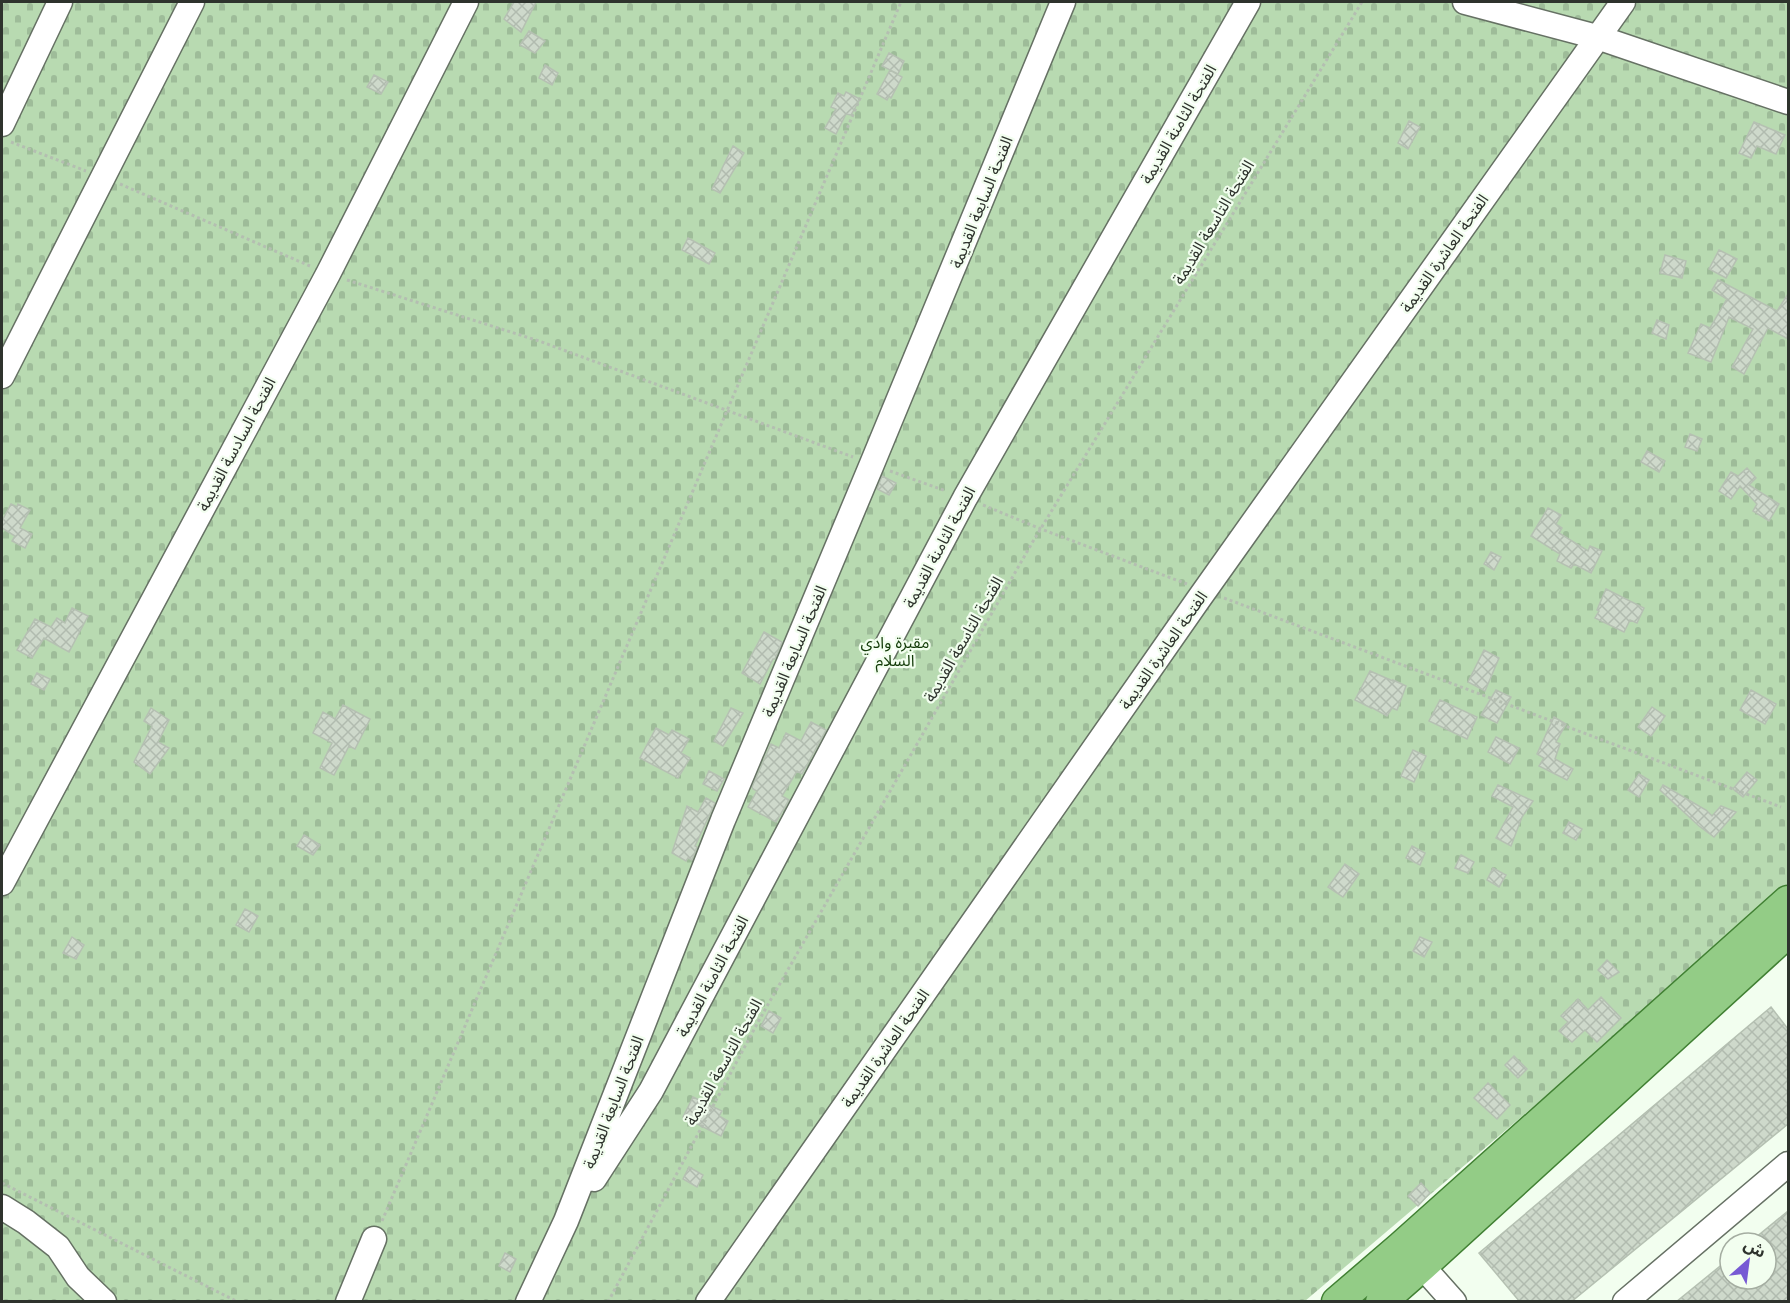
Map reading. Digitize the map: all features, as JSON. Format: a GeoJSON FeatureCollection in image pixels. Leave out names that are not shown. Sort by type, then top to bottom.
{"type":"FeatureCollection","features":[{"type":"Feature","properties":{"kind":"main road"},"geometry":{"type":"LineString","coordinates":[[1337,1302],[1788,901]]}},
{"type":"Feature","properties":{"kind":"main road"},"geometry":{"type":"LineString","coordinates":[[1381,1302],[1787,937]]}},
{"type":"Feature","properties":{"kind":"street"},"geometry":{"type":"LineString","coordinates":[[2,124],[60,2]]}},
{"type":"Feature","properties":{"kind":"street"},"geometry":{"type":"LineString","coordinates":[[2,376],[192,2]]}},
{"type":"Feature","properties":{"kind":"street","name":"الفتحة السادسة القديمة"},"geometry":{"type":"LineString","coordinates":[[2,883],[328,273],[466,2]]}},
{"type":"Feature","properties":{"kind":"street","name":"الفتحة السابعة القديمة"},"geometry":{"type":"LineString","coordinates":[[528,1302],[566,1221],[723,820],[873,464],[1063,2]]}},
{"type":"Feature","properties":{"kind":"street","name":"الفتحة الثامنة القديمة"},"geometry":{"type":"LineString","coordinates":[[566,1221],[651,1091],[965,498],[1248,2]]}},
{"type":"Feature","properties":{"kind":"street"},"geometry":{"type":"LineString","coordinates":[[1465,2],[1597,37],[1788,102]]}},
{"type":"Feature","properties":{"kind":"street","name":"الفتحة العاشرة القديمة"},"geometry":{"type":"LineString","coordinates":[[708,1302],[1191,610],[1623,2]]}},
{"type":"Feature","properties":{"kind":"street"},"geometry":{"type":"LineString","coordinates":[[1625,1302],[1788,1164]]}},
{"type":"Feature","properties":{"kind":"street"},"geometry":{"type":"LineString","coordinates":[[2,1206],[58,1247],[78,1277],[104,1302]]}},
{"type":"Feature","properties":{"kind":"street"},"geometry":{"type":"LineString","coordinates":[[348,1302],[374,1239]]}},
{"type":"Feature","properties":{"kind":"street"},"geometry":{"type":"LineString","coordinates":[[1422,1266],[1454,1302]]}},
{"type":"Feature","properties":{"kind":"path"},"geometry":{"type":"LineString","coordinates":[[374,1239],[901,2]]}},
{"type":"Feature","properties":{"kind":"path","name":"الفتحة التاسعة القديمة"},"geometry":{"type":"LineString","coordinates":[[608,1302],[758,1022],[1032,543],[1362,2]]}},
{"type":"Feature","properties":{"kind":"path"},"geometry":{"type":"LineString","coordinates":[[2,1183],[238,1302]]}},
{"type":"Feature","properties":{"kind":"green space","name":"مقبرة وادي السلام"},"geometry":{"type":"Polygon","coordinates":[[[2,2],[1788,2],[1788,890],[1305,1301],[2,1302],[2,2]]]}},
{"type":"Feature","properties":{"kind":"building"},"geometry":{"type":"Polygon","coordinates":[[[514,2],[536,2],[521,32],[504,19],[514,2]]]}},
{"type":"Feature","properties":{"kind":"building"},"geometry":{"type":"Polygon","coordinates":[[[529,31],[545,41],[535,53],[520,45],[529,31]]]}},
{"type":"Feature","properties":{"kind":"building"},"geometry":{"type":"Polygon","coordinates":[[[889,53],[904,61],[898,74],[882,66],[889,53]]]}},
{"type":"Feature","properties":{"kind":"building"},"geometry":{"type":"Polygon","coordinates":[[[545,65],[558,73],[552,85],[539,78],[545,65]]]}},
{"type":"Feature","properties":{"kind":"building"},"geometry":{"type":"Polygon","coordinates":[[[890,70],[902,77],[891,98],[889,96],[887,100],[877,94],[890,70]]]}},
{"type":"Feature","properties":{"kind":"building"},"geometry":{"type":"Polygon","coordinates":[[[374,75],[388,82],[381,94],[367,87],[374,75]]]}},
{"type":"Feature","properties":{"kind":"building"},"geometry":{"type":"Polygon","coordinates":[[[846,92],[860,99],[851,115],[846,114],[836,134],[825,128],[836,109],[831,107],[838,93],[844,96],[846,92]]]}},
{"type":"Feature","properties":{"kind":"building"},"geometry":{"type":"Polygon","coordinates":[[[1409,121],[1420,127],[1408,149],[1398,143],[1409,121]]]}},
{"type":"Feature","properties":{"kind":"building"},"geometry":{"type":"Polygon","coordinates":[[[1754,122],[1785,135],[1776,154],[1757,146],[1751,158],[1739,153],[1754,122]]]}},
{"type":"Feature","properties":{"kind":"building"},"geometry":{"type":"Polygon","coordinates":[[[733,146],[744,153],[720,193],[712,189],[733,146]]]}},
{"type":"Feature","properties":{"kind":"building"},"geometry":{"type":"Polygon","coordinates":[[[688,238],[715,253],[709,264],[682,250],[688,238]]]}},
{"type":"Feature","properties":{"kind":"building"},"geometry":{"type":"Polygon","coordinates":[[[1719,250],[1737,259],[1726,278],[1709,269],[1719,250]]]}},
{"type":"Feature","properties":{"kind":"building"},"geometry":{"type":"Polygon","coordinates":[[[1665,255],[1686,261],[1682,278],[1660,273],[1665,255]]]}},
{"type":"Feature","properties":{"kind":"building"},"geometry":{"type":"Polygon","coordinates":[[[1718,280],[1777,311],[1788,294],[1788,339],[1768,328],[1744,374],[1732,367],[1753,329],[1729,317],[1711,362],[1688,353],[1701,324],[1710,328],[1727,299],[1712,290],[1718,280]]]}},
{"type":"Feature","properties":{"kind":"building"},"geometry":{"type":"Polygon","coordinates":[[[1657,320],[1669,325],[1666,339],[1652,333],[1657,320]]]}},
{"type":"Feature","properties":{"kind":"building"},"geometry":{"type":"Polygon","coordinates":[[[1690,434],[1702,439],[1697,451],[1685,447],[1690,434]]]}},
{"type":"Feature","properties":{"kind":"building"},"geometry":{"type":"Polygon","coordinates":[[[1647,451],[1665,461],[1659,472],[1641,462],[1647,451]]]}},
{"type":"Feature","properties":{"kind":"building"},"geometry":{"type":"Polygon","coordinates":[[[1747,468],[1756,478],[1749,485],[1779,504],[1769,521],[1753,511],[1757,504],[1740,486],[1731,499],[1719,491],[1731,472],[1738,476],[1747,468]]]}},
{"type":"Feature","properties":{"kind":"building"},"geometry":{"type":"Polygon","coordinates":[[[882,476],[896,483],[889,495],[877,489],[882,476]]]}},
{"type":"Feature","properties":{"kind":"building"},"geometry":{"type":"Polygon","coordinates":[[[11,504],[17,507],[18,504],[30,510],[20,528],[32,534],[25,548],[12,541],[15,536],[2,528],[2,521],[11,504]]]}},
{"type":"Feature","properties":{"kind":"building"},"geometry":{"type":"Polygon","coordinates":[[[1548,508],[1561,515],[1556,524],[1562,528],[1559,533],[1588,551],[1590,546],[1602,551],[1591,573],[1574,564],[1571,568],[1557,561],[1560,554],[1531,536],[1548,508]]]}},
{"type":"Feature","properties":{"kind":"building"},"geometry":{"type":"Polygon","coordinates":[[[1491,552],[1501,557],[1494,570],[1484,564],[1491,552]]]}},
{"type":"Feature","properties":{"kind":"building"},"geometry":{"type":"Polygon","coordinates":[[[1606,589],[1644,608],[1637,623],[1630,620],[1624,632],[1595,618],[1606,589]]]}},
{"type":"Feature","properties":{"kind":"building"},"geometry":{"type":"Polygon","coordinates":[[[72,608],[88,616],[69,652],[44,638],[32,658],[17,650],[35,619],[51,627],[57,618],[65,623],[72,608]]]}},
{"type":"Feature","properties":{"kind":"building"},"geometry":{"type":"Polygon","coordinates":[[[764,632],[782,642],[760,684],[742,673],[764,632]]]}},
{"type":"Feature","properties":{"kind":"building"},"geometry":{"type":"Polygon","coordinates":[[[1484,650],[1499,658],[1485,691],[1468,682],[1484,650]]]}},
{"type":"Feature","properties":{"kind":"building"},"geometry":{"type":"Polygon","coordinates":[[[1370,671],[1406,686],[1397,710],[1392,708],[1387,716],[1355,700],[1370,671]]]}},
{"type":"Feature","properties":{"kind":"building"},"geometry":{"type":"Polygon","coordinates":[[[37,673],[50,679],[44,690],[31,684],[37,673]]]}},
{"type":"Feature","properties":{"kind":"building"},"geometry":{"type":"Polygon","coordinates":[[[1496,690],[1511,697],[1497,723],[1481,715],[1496,690]]]}},
{"type":"Feature","properties":{"kind":"building"},"geometry":{"type":"Polygon","coordinates":[[[1751,690],[1776,704],[1765,724],[1740,710],[1751,690]]]}},
{"type":"Feature","properties":{"kind":"building"},"geometry":{"type":"Polygon","coordinates":[[[1440,700],[1477,717],[1467,739],[1429,721],[1440,700]]]}},
{"type":"Feature","properties":{"kind":"building"},"geometry":{"type":"Polygon","coordinates":[[[343,705],[370,719],[355,749],[349,746],[334,775],[320,768],[332,743],[313,733],[323,712],[335,719],[343,705]]]}},
{"type":"Feature","properties":{"kind":"building"},"geometry":{"type":"Polygon","coordinates":[[[1652,707],[1665,716],[1651,736],[1638,727],[1652,707]]]}},
{"type":"Feature","properties":{"kind":"building"},"geometry":{"type":"Polygon","coordinates":[[[151,708],[169,720],[158,742],[169,748],[150,774],[134,762],[152,726],[144,721],[151,708]]]}},
{"type":"Feature","properties":{"kind":"building"},"geometry":{"type":"Polygon","coordinates":[[[731,708],[743,713],[723,746],[714,741],[731,708]]]}},
{"type":"Feature","properties":{"kind":"building"},"geometry":{"type":"Polygon","coordinates":[[[1554,717],[1566,724],[1556,742],[1560,744],[1555,759],[1573,769],[1567,780],[1539,766],[1544,758],[1537,754],[1554,717]]]}},
{"type":"Feature","properties":{"kind":"building"},"geometry":{"type":"Polygon","coordinates":[[[811,722],[826,730],[802,774],[797,771],[782,796],[789,800],[776,822],[748,807],[757,791],[752,787],[771,744],[779,748],[786,733],[801,741],[811,722]]]}},
{"type":"Feature","properties":{"kind":"building"},"geometry":{"type":"Polygon","coordinates":[[[656,728],[669,735],[672,730],[689,739],[681,753],[690,758],[678,778],[640,758],[656,728]]]}},
{"type":"Feature","properties":{"kind":"building"},"geometry":{"type":"Polygon","coordinates":[[[1496,737],[1519,748],[1510,764],[1488,752],[1496,737]]]}},
{"type":"Feature","properties":{"kind":"building"},"geometry":{"type":"Polygon","coordinates":[[[1413,750],[1426,756],[1414,782],[1401,776],[1413,750]]]}},
{"type":"Feature","properties":{"kind":"building"},"geometry":{"type":"Polygon","coordinates":[[[709,771],[724,779],[717,791],[703,784],[709,771]]]}},
{"type":"Feature","properties":{"kind":"building"},"geometry":{"type":"Polygon","coordinates":[[[1747,772],[1757,780],[1743,797],[1733,789],[1747,772]]]}},
{"type":"Feature","properties":{"kind":"building"},"geometry":{"type":"Polygon","coordinates":[[[1639,774],[1649,780],[1639,797],[1628,790],[1639,774]]]}},
{"type":"Feature","properties":{"kind":"building"},"geometry":{"type":"Polygon","coordinates":[[[1498,785],[1533,801],[1522,817],[1511,846],[1496,838],[1513,807],[1492,796],[1498,785]]]}},
{"type":"Feature","properties":{"kind":"building"},"geometry":{"type":"Polygon","coordinates":[[[1663,785],[1706,810],[1712,816],[1721,806],[1736,812],[1714,837],[1660,790],[1663,785]]]}},
{"type":"Feature","properties":{"kind":"building"},"geometry":{"type":"Polygon","coordinates":[[[706,798],[715,803],[695,846],[697,847],[692,860],[688,858],[686,861],[672,853],[687,806],[698,812],[706,798]]]}},
{"type":"Feature","properties":{"kind":"building"},"geometry":{"type":"Polygon","coordinates":[[[1569,822],[1582,829],[1576,840],[1563,833],[1569,822]]]}},
{"type":"Feature","properties":{"kind":"building"},"geometry":{"type":"Polygon","coordinates":[[[304,835],[320,845],[313,855],[297,846],[304,835]]]}},
{"type":"Feature","properties":{"kind":"building"},"geometry":{"type":"Polygon","coordinates":[[[1412,846],[1425,853],[1420,865],[1406,858],[1412,846]]]}},
{"type":"Feature","properties":{"kind":"building"},"geometry":{"type":"Polygon","coordinates":[[[1461,855],[1474,862],[1468,873],[1455,868],[1461,855]]]}},
{"type":"Feature","properties":{"kind":"building"},"geometry":{"type":"Polygon","coordinates":[[[1345,864],[1359,874],[1343,897],[1328,887],[1345,864]]]}},
{"type":"Feature","properties":{"kind":"building"},"geometry":{"type":"Polygon","coordinates":[[[1493,868],[1506,875],[1499,887],[1487,880],[1493,868]]]}},
{"type":"Feature","properties":{"kind":"building"},"geometry":{"type":"Polygon","coordinates":[[[245,909],[258,916],[249,932],[236,925],[245,909]]]}},
{"type":"Feature","properties":{"kind":"building"},"geometry":{"type":"Polygon","coordinates":[[[72,937],[84,945],[76,959],[63,953],[72,937]]]}},
{"type":"Feature","properties":{"kind":"building"},"geometry":{"type":"Polygon","coordinates":[[[1420,937],[1432,942],[1424,957],[1413,951],[1420,937]]]}},
{"type":"Feature","properties":{"kind":"building"},"geometry":{"type":"Polygon","coordinates":[[[1607,960],[1619,972],[1608,979],[1598,970],[1607,960]]]}},
{"type":"Feature","properties":{"kind":"building"},"geometry":{"type":"Polygon","coordinates":[[[1601,997],[1621,1018],[1597,1042],[1585,1030],[1572,1042],[1559,1031],[1568,1022],[1561,1016],[1578,999],[1588,1010],[1601,997]]]}},
{"type":"Feature","properties":{"kind":"building"},"geometry":{"type":"Polygon","coordinates":[[[1771,1007],[1788,1029],[1788,1124],[1571,1302],[1520,1302],[1479,1253],[1771,1007]]]}},
{"type":"Feature","properties":{"kind":"building"},"geometry":{"type":"Polygon","coordinates":[[[769,1011],[781,1018],[773,1033],[761,1026],[769,1011]]]}},
{"type":"Feature","properties":{"kind":"building"},"geometry":{"type":"Polygon","coordinates":[[[1514,1056],[1527,1069],[1518,1078],[1505,1065],[1514,1056]]]}},
{"type":"Feature","properties":{"kind":"building"},"geometry":{"type":"Polygon","coordinates":[[[1488,1083],[1510,1105],[1497,1119],[1474,1098],[1488,1083]]]}},
{"type":"Feature","properties":{"kind":"building"},"geometry":{"type":"Polygon","coordinates":[[[693,1097],[722,1111],[719,1116],[728,1121],[721,1136],[683,1117],[693,1097]]]}},
{"type":"Feature","properties":{"kind":"building"},"geometry":{"type":"Polygon","coordinates":[[[689,1167],[703,1175],[697,1187],[683,1179],[689,1167]]]}},
{"type":"Feature","properties":{"kind":"building"},"geometry":{"type":"Polygon","coordinates":[[[1421,1183],[1430,1193],[1418,1206],[1408,1196],[1421,1183]]]}},
{"type":"Feature","properties":{"kind":"building"},"geometry":{"type":"Polygon","coordinates":[[[1788,1211],[1788,1302],[1676,1302],[1718,1268],[1718,1291],[1778,1291],[1778,1231],[1764,1231],[1788,1211]]]}},
{"type":"Feature","properties":{"kind":"building"},"geometry":{"type":"Polygon","coordinates":[[[505,1253],[516,1259],[510,1272],[499,1266],[505,1253]]]}}]}
